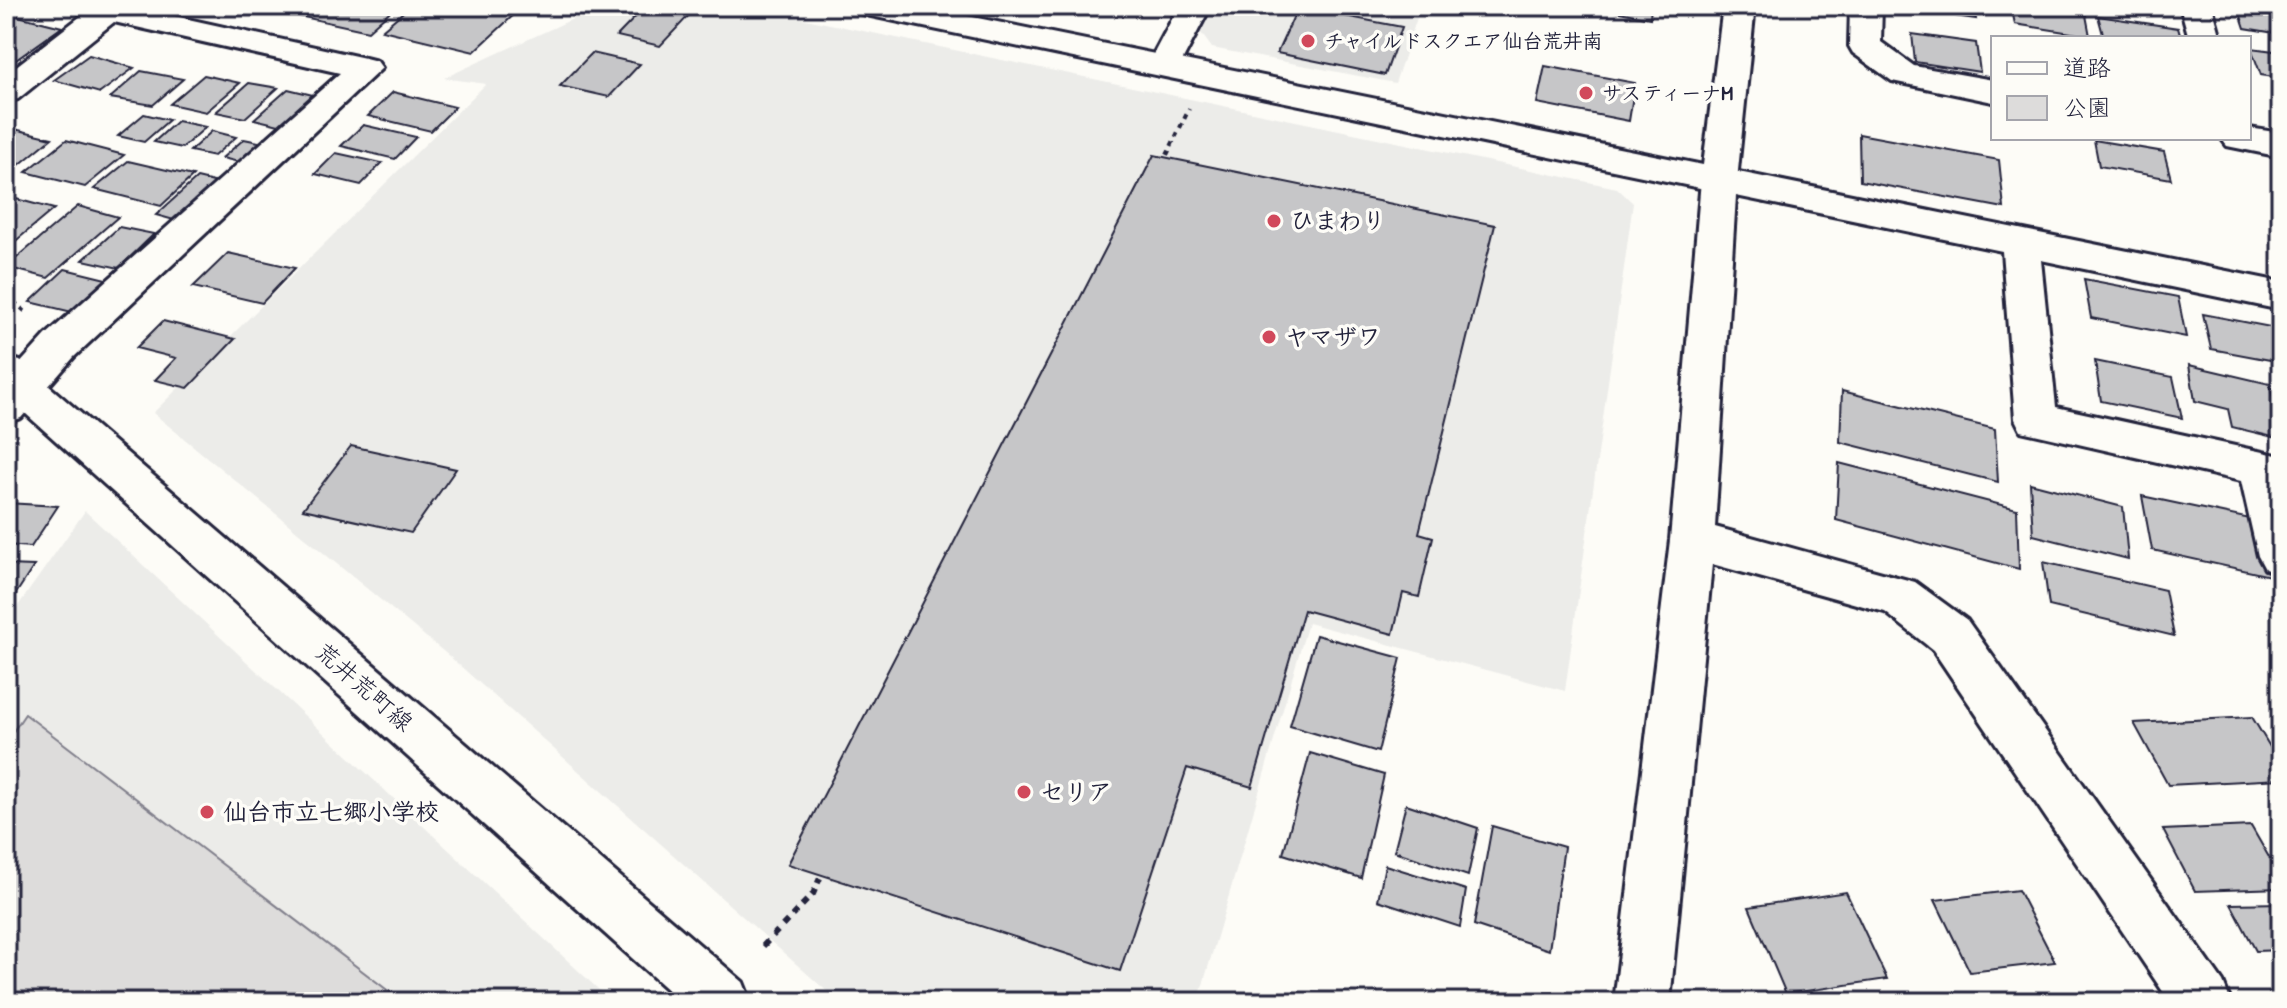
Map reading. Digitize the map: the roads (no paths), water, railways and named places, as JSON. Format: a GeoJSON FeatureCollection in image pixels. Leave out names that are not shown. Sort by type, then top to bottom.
{"type":"FeatureCollection","features":[{"type":"Feature","properties":{"kind":"street"},"geometry":{"type":"LineString","coordinates":[[871,6],[2281,296]]}},
{"type":"Feature","properties":{"kind":"street"},"geometry":{"type":"LineString","coordinates":[[1164,66],[1195,6]]}},
{"type":"Feature","properties":{"kind":"street"},"geometry":{"type":"LineString","coordinates":[[1642,1002],[1692,540],[1719,180],[1739,6]]}},
{"type":"Feature","properties":{"kind":"street"},"geometry":{"type":"LineString","coordinates":[[1866,6],[1865,46],[1904,74],[1991,91]]}},
{"type":"Feature","properties":{"kind":"street"},"geometry":{"type":"LineString","coordinates":[[6,91],[108,11],[365,68],[12,389]]}},
{"type":"Feature","properties":{"kind":"street"},"geometry":{"type":"LineString","coordinates":[[2251,140],[2281,145]]}},
{"type":"Feature","properties":{"kind":"street"},"geometry":{"type":"LineString","coordinates":[[2020,243],[2036,419],[2270,471],[2281,556]]}},
{"type":"Feature","properties":{"kind":"street","name":"荒井荒町線"},"geometry":{"type":"LineString","coordinates":[[12,389],[723,1002]]}},
{"type":"Feature","properties":{"kind":"street"},"geometry":{"type":"LineString","coordinates":[[1692,540],[1899,596],[1950,635],[2203,1002]]}},
{"type":"Feature","properties":{"kind":"place","name":"チャイルドスクエア仙台荒井南"},"geometry":{"type":"Point","coordinates":[1308,41]}},
{"type":"Feature","properties":{"kind":"place","name":"サスティーナM"},"geometry":{"type":"Point","coordinates":[1586,93]}},
{"type":"Feature","properties":{"kind":"place","name":"ひまわり"},"geometry":{"type":"Point","coordinates":[1274,221]}},
{"type":"Feature","properties":{"kind":"place","name":"ヤマザワ"},"geometry":{"type":"Point","coordinates":[1269,337]}},
{"type":"Feature","properties":{"kind":"place","name":"セリア"},"geometry":{"type":"Point","coordinates":[1024,792]}},
{"type":"Feature","properties":{"kind":"place","name":"仙台市立七郷小学校"},"geometry":{"type":"Point","coordinates":[207,812]}}]}
